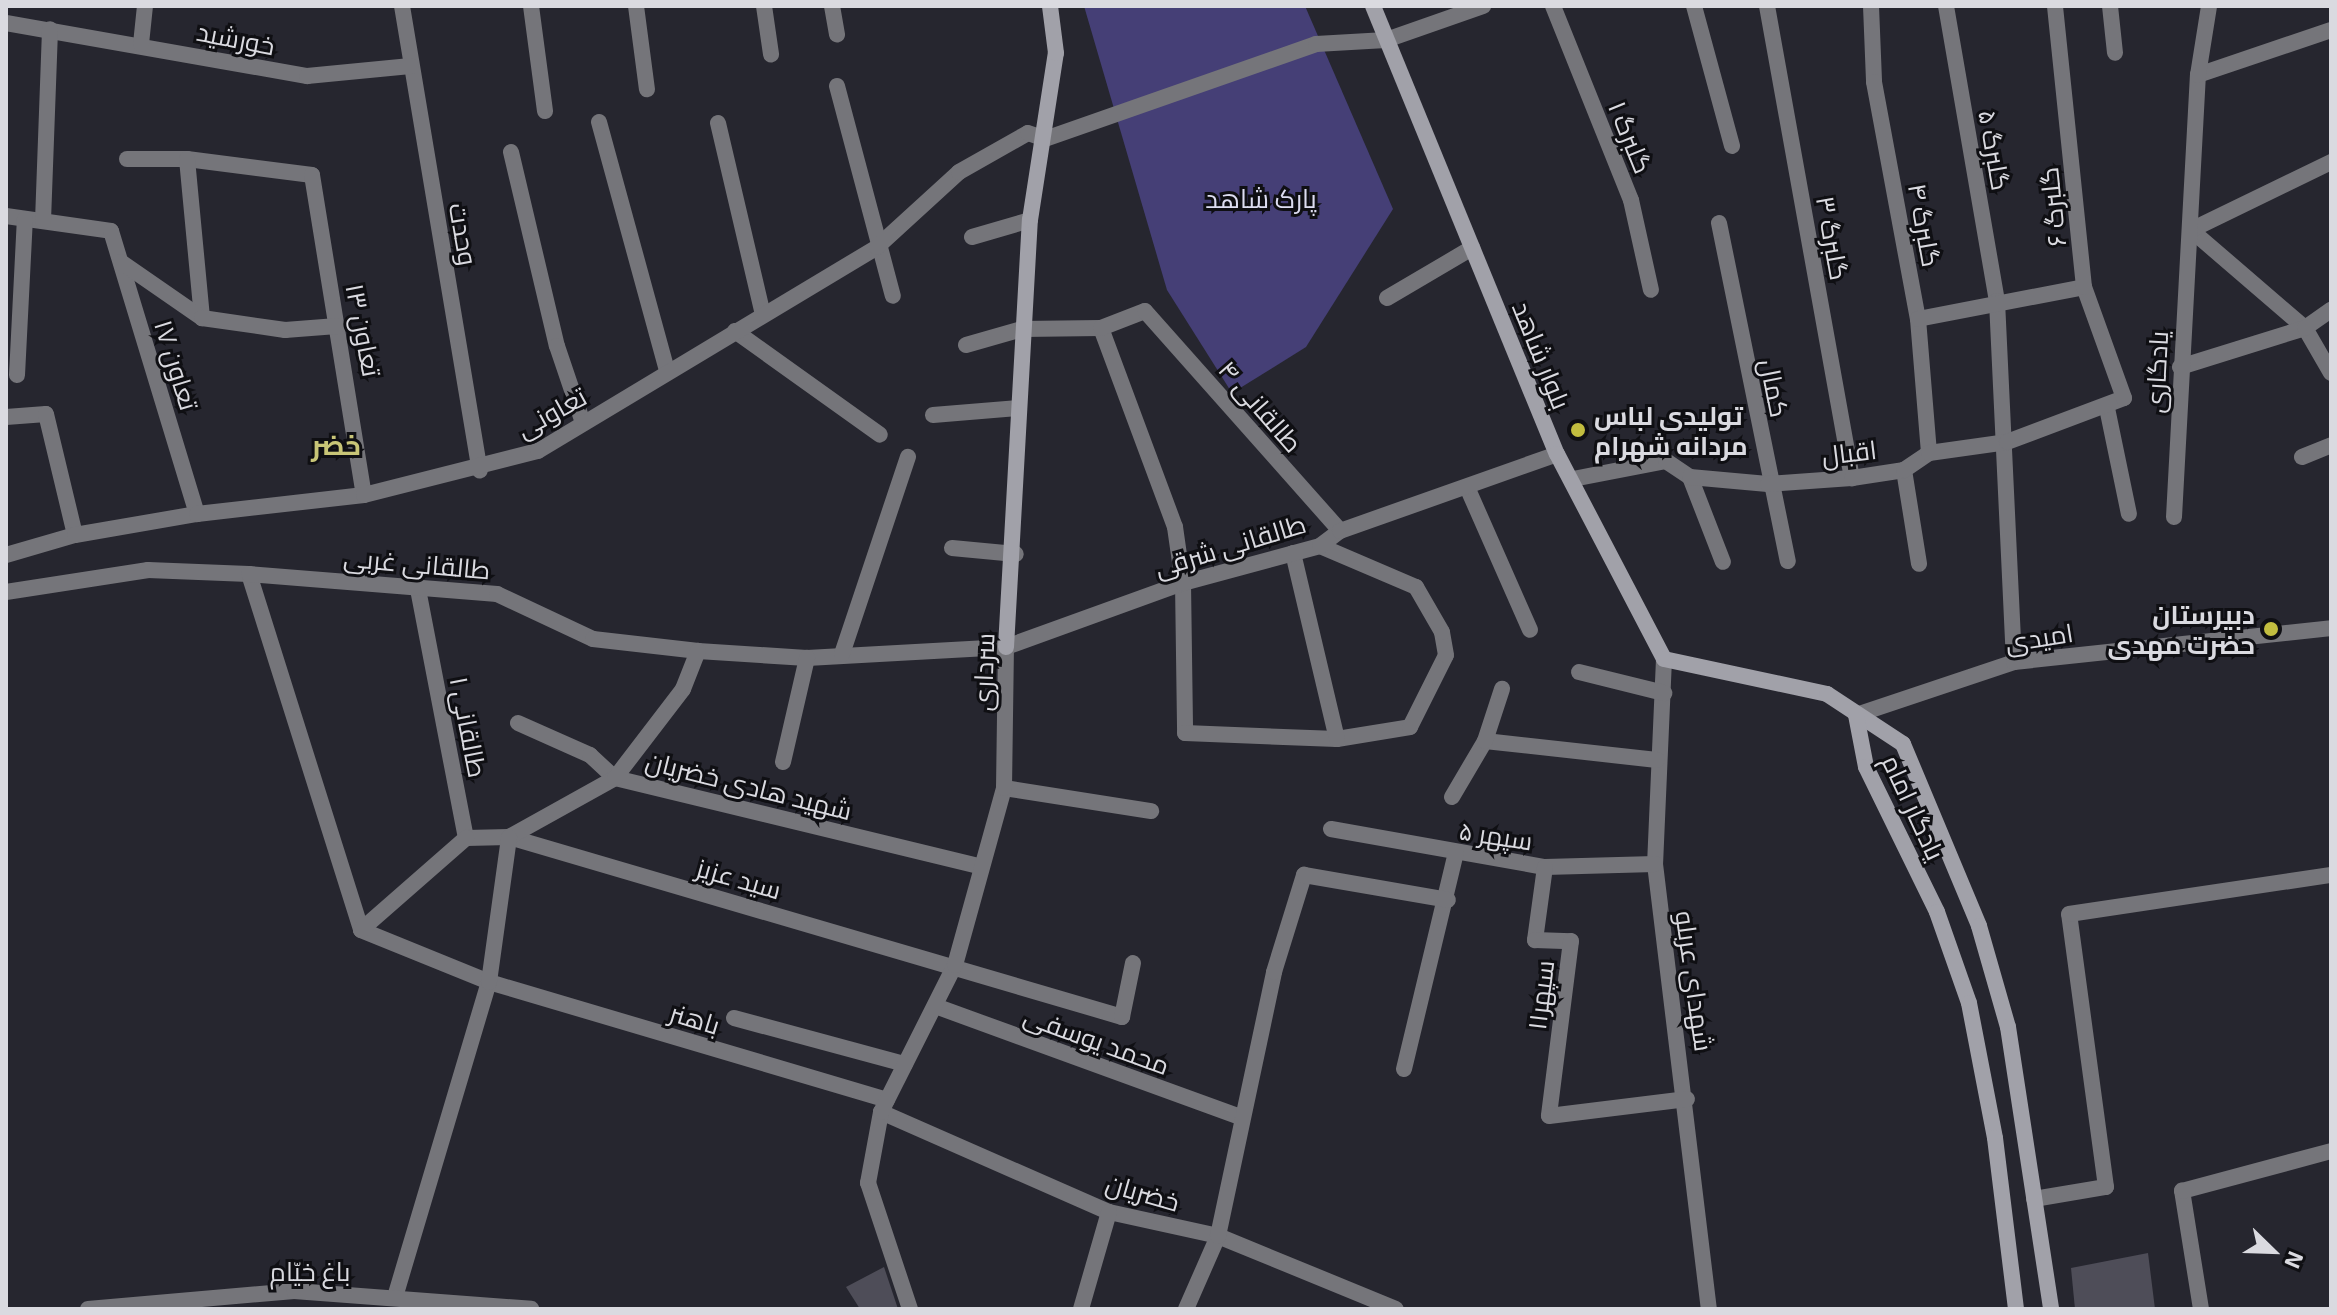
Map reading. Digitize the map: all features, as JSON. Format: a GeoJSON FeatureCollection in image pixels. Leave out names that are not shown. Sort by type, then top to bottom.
{"type":"FeatureCollection","features":[{"type":"Feature","properties":{"kind":"main road","name":"سرداری"},"geometry":{"type":"LineString","coordinates":[[1006,647],[1016,554],[1022,329],[1030,220],[1056,53],[1050,6]]}},
{"type":"Feature","properties":{"kind":"main road","name":"بلوار شاهد"},"geometry":{"type":"LineString","coordinates":[[1373,6],[1557,454],[1573,479],[1664,659]]}},
{"type":"Feature","properties":{"kind":"main road"},"geometry":{"type":"LineString","coordinates":[[1664,659],[1827,694],[1856,715]]}},
{"type":"Feature","properties":{"kind":"main road","name":"یادگار امام"},"geometry":{"type":"LineString","coordinates":[[1856,715],[1903,744],[1979,926],[2008,1027],[2051,1309]]}},
{"type":"Feature","properties":{"kind":"main road","name":"یادگار امام"},"geometry":{"type":"LineString","coordinates":[[1856,715],[1866,767],[1937,912],[1969,1003],[1995,1138],[2016,1309]]}},
{"type":"Feature","properties":{"kind":"street"},"geometry":{"type":"LineString","coordinates":[[141,44],[145,6]]}},
{"type":"Feature","properties":{"kind":"street","name":"وحدت"},"geometry":{"type":"LineString","coordinates":[[402,6],[480,470]]}},
{"type":"Feature","properties":{"kind":"street"},"geometry":{"type":"LineString","coordinates":[[531,6],[545,111]]}},
{"type":"Feature","properties":{"kind":"street"},"geometry":{"type":"LineString","coordinates":[[636,6],[647,89]]}},
{"type":"Feature","properties":{"kind":"street"},"geometry":{"type":"LineString","coordinates":[[764,6],[771,54]]}},
{"type":"Feature","properties":{"kind":"street"},"geometry":{"type":"LineString","coordinates":[[832,6],[837,35]]}},
{"type":"Feature","properties":{"kind":"street","name":"تعاونی"},"geometry":{"type":"LineString","coordinates":[[6,555],[75,535],[197,514],[364,495],[480,470],[538,451],[667,370],[877,247],[959,172],[1028,133],[1045,139],[1316,44],[1386,40],[1483,6]]}},
{"type":"Feature","properties":{"kind":"street","name":"گلبرگ ۱"},"geometry":{"type":"LineString","coordinates":[[1553,6],[1631,200],[1651,290]]}},
{"type":"Feature","properties":{"kind":"street"},"geometry":{"type":"LineString","coordinates":[[1694,6],[1732,146]]}},
{"type":"Feature","properties":{"kind":"street","name":"گلبرگ ۳"},"geometry":{"type":"LineString","coordinates":[[1767,6],[1852,478]]}},
{"type":"Feature","properties":{"kind":"street","name":"گلبرگ ۴"},"geometry":{"type":"LineString","coordinates":[[1871,6],[1874,82],[1918,319],[1929,453]]}},
{"type":"Feature","properties":{"kind":"street","name":"گلبرگ ۵"},"geometry":{"type":"LineString","coordinates":[[1946,6],[1997,301],[2007,442],[2014,662]]}},
{"type":"Feature","properties":{"kind":"street","name":"گلبرگ ۶"},"geometry":{"type":"LineString","coordinates":[[2055,6],[2084,287],[2124,398]]}},
{"type":"Feature","properties":{"kind":"street"},"geometry":{"type":"LineString","coordinates":[[2110,6],[2115,53]]}},
{"type":"Feature","properties":{"kind":"street","name":"یادگاری"},"geometry":{"type":"LineString","coordinates":[[2174,517],[2198,75],[2209,6]]}},
{"type":"Feature","properties":{"kind":"street","name":"خورشید"},"geometry":{"type":"LineString","coordinates":[[6,23],[141,44],[307,76],[411,66]]}},
{"type":"Feature","properties":{"kind":"street"},"geometry":{"type":"LineString","coordinates":[[6,216],[43,221],[50,29]]}},
{"type":"Feature","properties":{"kind":"street"},"geometry":{"type":"LineString","coordinates":[[2198,75],[2331,30]]}},
{"type":"Feature","properties":{"kind":"street"},"geometry":{"type":"LineString","coordinates":[[837,86],[877,247],[893,296]]}},
{"type":"Feature","properties":{"kind":"street"},"geometry":{"type":"LineString","coordinates":[[599,122],[667,370]]}},
{"type":"Feature","properties":{"kind":"street"},"geometry":{"type":"LineString","coordinates":[[718,123],[763,315]]}},
{"type":"Feature","properties":{"kind":"street"},"geometry":{"type":"LineString","coordinates":[[511,152],[557,346],[583,423]]}},
{"type":"Feature","properties":{"kind":"street"},"geometry":{"type":"LineString","coordinates":[[127,159],[187,159],[202,318]]}},
{"type":"Feature","properties":{"kind":"street","name":"تعاون ۱۳"},"geometry":{"type":"LineString","coordinates":[[187,159],[312,175],[337,326],[354,403],[364,495]]}},
{"type":"Feature","properties":{"kind":"street"},"geometry":{"type":"LineString","coordinates":[[2331,162],[2191,230],[2305,328],[2331,373]]}},
{"type":"Feature","properties":{"kind":"street"},"geometry":{"type":"LineString","coordinates":[[17,375],[25,219]]}},
{"type":"Feature","properties":{"kind":"street"},"geometry":{"type":"LineString","coordinates":[[972,237],[1030,220]]}},
{"type":"Feature","properties":{"kind":"street","name":"تعاون ۱۷"},"geometry":{"type":"LineString","coordinates":[[43,221],[111,231],[197,514]]}},
{"type":"Feature","properties":{"kind":"street","name":"کمال"},"geometry":{"type":"LineString","coordinates":[[1719,223],[1768,484],[1788,561]]}},
{"type":"Feature","properties":{"kind":"street"},"geometry":{"type":"LineString","coordinates":[[1387,298],[1472,248]]}},
{"type":"Feature","properties":{"kind":"street"},"geometry":{"type":"LineString","coordinates":[[121,262],[202,318],[285,330],[337,326]]}},
{"type":"Feature","properties":{"kind":"street"},"geometry":{"type":"LineString","coordinates":[[1918,319],[1997,301],[2084,287]]}},
{"type":"Feature","properties":{"kind":"street"},"geometry":{"type":"LineString","coordinates":[[2180,367],[2305,328],[2331,310]]}},
{"type":"Feature","properties":{"kind":"street","name":"طالقانی ۴"},"geometry":{"type":"LineString","coordinates":[[1101,328],[1145,311],[1340,531]]}},
{"type":"Feature","properties":{"kind":"street"},"geometry":{"type":"LineString","coordinates":[[966,345],[1022,329],[1101,328],[1163,484],[1183,583],[1185,733],[1337,739],[1410,727],[1446,655],[1442,632],[1416,587],[1320,546]]}},
{"type":"Feature","properties":{"kind":"street"},"geometry":{"type":"LineString","coordinates":[[735,331],[880,435]]}},
{"type":"Feature","properties":{"kind":"street","name":"اقبال"},"geometry":{"type":"LineString","coordinates":[[1573,479],[1666,461],[1690,477],[1768,484],[1852,478],[1904,470],[1929,453],[2007,442],[2107,408],[2124,398]]}},
{"type":"Feature","properties":{"kind":"street"},"geometry":{"type":"LineString","coordinates":[[933,415],[1019,408]]}},
{"type":"Feature","properties":{"kind":"street"},"geometry":{"type":"LineString","coordinates":[[2107,408],[2129,514]]}},
{"type":"Feature","properties":{"kind":"street"},"geometry":{"type":"LineString","coordinates":[[6,417],[46,414],[75,535]]}},
{"type":"Feature","properties":{"kind":"street"},"geometry":{"type":"LineString","coordinates":[[2302,457],[2331,445]]}},
{"type":"Feature","properties":{"kind":"street","name":"طالقانی شرقی"},"geometry":{"type":"LineString","coordinates":[[1006,647],[1183,583],[1320,546],[1340,531],[1557,454]]}},
{"type":"Feature","properties":{"kind":"street"},"geometry":{"type":"LineString","coordinates":[[842,654],[908,457]]}},
{"type":"Feature","properties":{"kind":"street"},"geometry":{"type":"LineString","coordinates":[[1904,470],[1919,564]]}},
{"type":"Feature","properties":{"kind":"street"},"geometry":{"type":"LineString","coordinates":[[1690,477],[1723,562]]}},
{"type":"Feature","properties":{"kind":"street"},"geometry":{"type":"LineString","coordinates":[[1467,487],[1530,630]]}},
{"type":"Feature","properties":{"kind":"street"},"geometry":{"type":"LineString","coordinates":[[952,548],[1016,554]]}},
{"type":"Feature","properties":{"kind":"street"},"geometry":{"type":"LineString","coordinates":[[1293,553],[1337,739]]}},
{"type":"Feature","properties":{"kind":"street","name":"طالقانی غربی"},"geometry":{"type":"LineString","coordinates":[[6,592],[148,570],[249,574],[417,584],[497,594],[593,639],[698,651],[807,658],[1006,647]]}},
{"type":"Feature","properties":{"kind":"street"},"geometry":{"type":"LineString","coordinates":[[249,574],[361,930],[466,838],[509,837],[615,778],[683,689],[698,651]]}},
{"type":"Feature","properties":{"kind":"street","name":"طالقانی ۱"},"geometry":{"type":"LineString","coordinates":[[417,584],[466,838]]}},
{"type":"Feature","properties":{"kind":"street","name":"امیدی"},"geometry":{"type":"LineString","coordinates":[[1856,715],[2014,662],[2331,628]]}},
{"type":"Feature","properties":{"kind":"street","name":"سرداری"},"geometry":{"type":"LineString","coordinates":[[910,1309],[868,1183],[884,1106],[938,1007],[955,965],[1004,788],[1006,647]]}},
{"type":"Feature","properties":{"kind":"street"},"geometry":{"type":"LineString","coordinates":[[783,762],[807,658]]}},
{"type":"Feature","properties":{"kind":"street","name":"شهدای عربلو"},"geometry":{"type":"LineString","coordinates":[[1664,659],[1657,760],[1655,864],[1687,1099],[1709,1309]]}},
{"type":"Feature","properties":{"kind":"street"},"geometry":{"type":"LineString","coordinates":[[1579,672],[1664,693]]}},
{"type":"Feature","properties":{"kind":"street"},"geometry":{"type":"LineString","coordinates":[[1452,797],[1485,741],[1502,689]]}},
{"type":"Feature","properties":{"kind":"street","name":"شهید هادی خضریان"},"geometry":{"type":"LineString","coordinates":[[518,723],[590,755],[615,778],[980,866]]}},
{"type":"Feature","properties":{"kind":"street"},"geometry":{"type":"LineString","coordinates":[[1485,741],[1657,760]]}},
{"type":"Feature","properties":{"kind":"street"},"geometry":{"type":"LineString","coordinates":[[1004,788],[1151,811]]}},
{"type":"Feature","properties":{"kind":"street","name":"سپهر ۵"},"geometry":{"type":"LineString","coordinates":[[1331,829],[1545,867],[1655,864]]}},
{"type":"Feature","properties":{"kind":"street"},"geometry":{"type":"LineString","coordinates":[[395,1297],[489,982],[509,837]]}},
{"type":"Feature","properties":{"kind":"street","name":"سید عزیز"},"geometry":{"type":"LineString","coordinates":[[509,837],[955,965],[1122,1017],[1133,963]]}},
{"type":"Feature","properties":{"kind":"street"},"geometry":{"type":"LineString","coordinates":[[1404,1069],[1448,900],[1456,853]]}},
{"type":"Feature","properties":{"kind":"street","name":"سپهر۱۱"},"geometry":{"type":"LineString","coordinates":[[1545,867],[1535,940],[1571,941],[1549,1116],[1687,1099]]}},
{"type":"Feature","properties":{"kind":"street"},"geometry":{"type":"LineString","coordinates":[[1186,1309],[1218,1236],[1241,1117],[1304,875],[1448,900]]}},
{"type":"Feature","properties":{"kind":"street"},"geometry":{"type":"LineString","coordinates":[[2034,1199],[2106,1187],[2069,914],[2331,875]]}},
{"type":"Feature","properties":{"kind":"street","name":"باهنر"},"geometry":{"type":"LineString","coordinates":[[361,930],[489,982],[884,1106]]}},
{"type":"Feature","properties":{"kind":"street","name":"محمد یوسفی"},"geometry":{"type":"LineString","coordinates":[[938,1007],[1241,1117]]}},
{"type":"Feature","properties":{"kind":"street"},"geometry":{"type":"LineString","coordinates":[[734,1018],[905,1064]]}},
{"type":"Feature","properties":{"kind":"street","name":"خضریان"},"geometry":{"type":"LineString","coordinates":[[884,1106],[1109,1212],[1218,1236],[1396,1309]]}},
{"type":"Feature","properties":{"kind":"street"},"geometry":{"type":"LineString","coordinates":[[2201,1309],[2182,1191],[2331,1151]]}},
{"type":"Feature","properties":{"kind":"street"},"geometry":{"type":"LineString","coordinates":[[1081,1309],[1109,1212]]}},
{"type":"Feature","properties":{"kind":"street","name":"باغ خیّام"},"geometry":{"type":"LineString","coordinates":[[88,1309],[294,1291],[531,1309]]}},
{"type":"Feature","properties":{"kind":"green space","name":"پارک شاهد"},"geometry":{"type":"Polygon","coordinates":[[[1084,6],[1305,6],[1393,209],[1306,347],[1232,393],[1167,290],[1084,6]]]}},
{"type":"Feature","properties":{"kind":"building"},"geometry":{"type":"Polygon","coordinates":[[[2148,1253],[2155,1309],[2075,1309],[2071,1268],[2148,1253]]]}},
{"type":"Feature","properties":{"kind":"building"},"geometry":{"type":"Polygon","coordinates":[[[884,1267],[898,1309],[860,1309],[846,1287],[884,1267]]]}},
{"type":"Feature","properties":{"kind":"place","name":"تولیدی لباس مردانه شهرام"},"geometry":{"type":"Point","coordinates":[1578,430]}},
{"type":"Feature","properties":{"kind":"place","name":"دبیرستان حضرت مهدی"},"geometry":{"type":"Point","coordinates":[2271,629]}},
{"type":"Feature","properties":{"kind":"district","name":"خضر"},"geometry":{"type":"Point","coordinates":[336,444]}}]}
